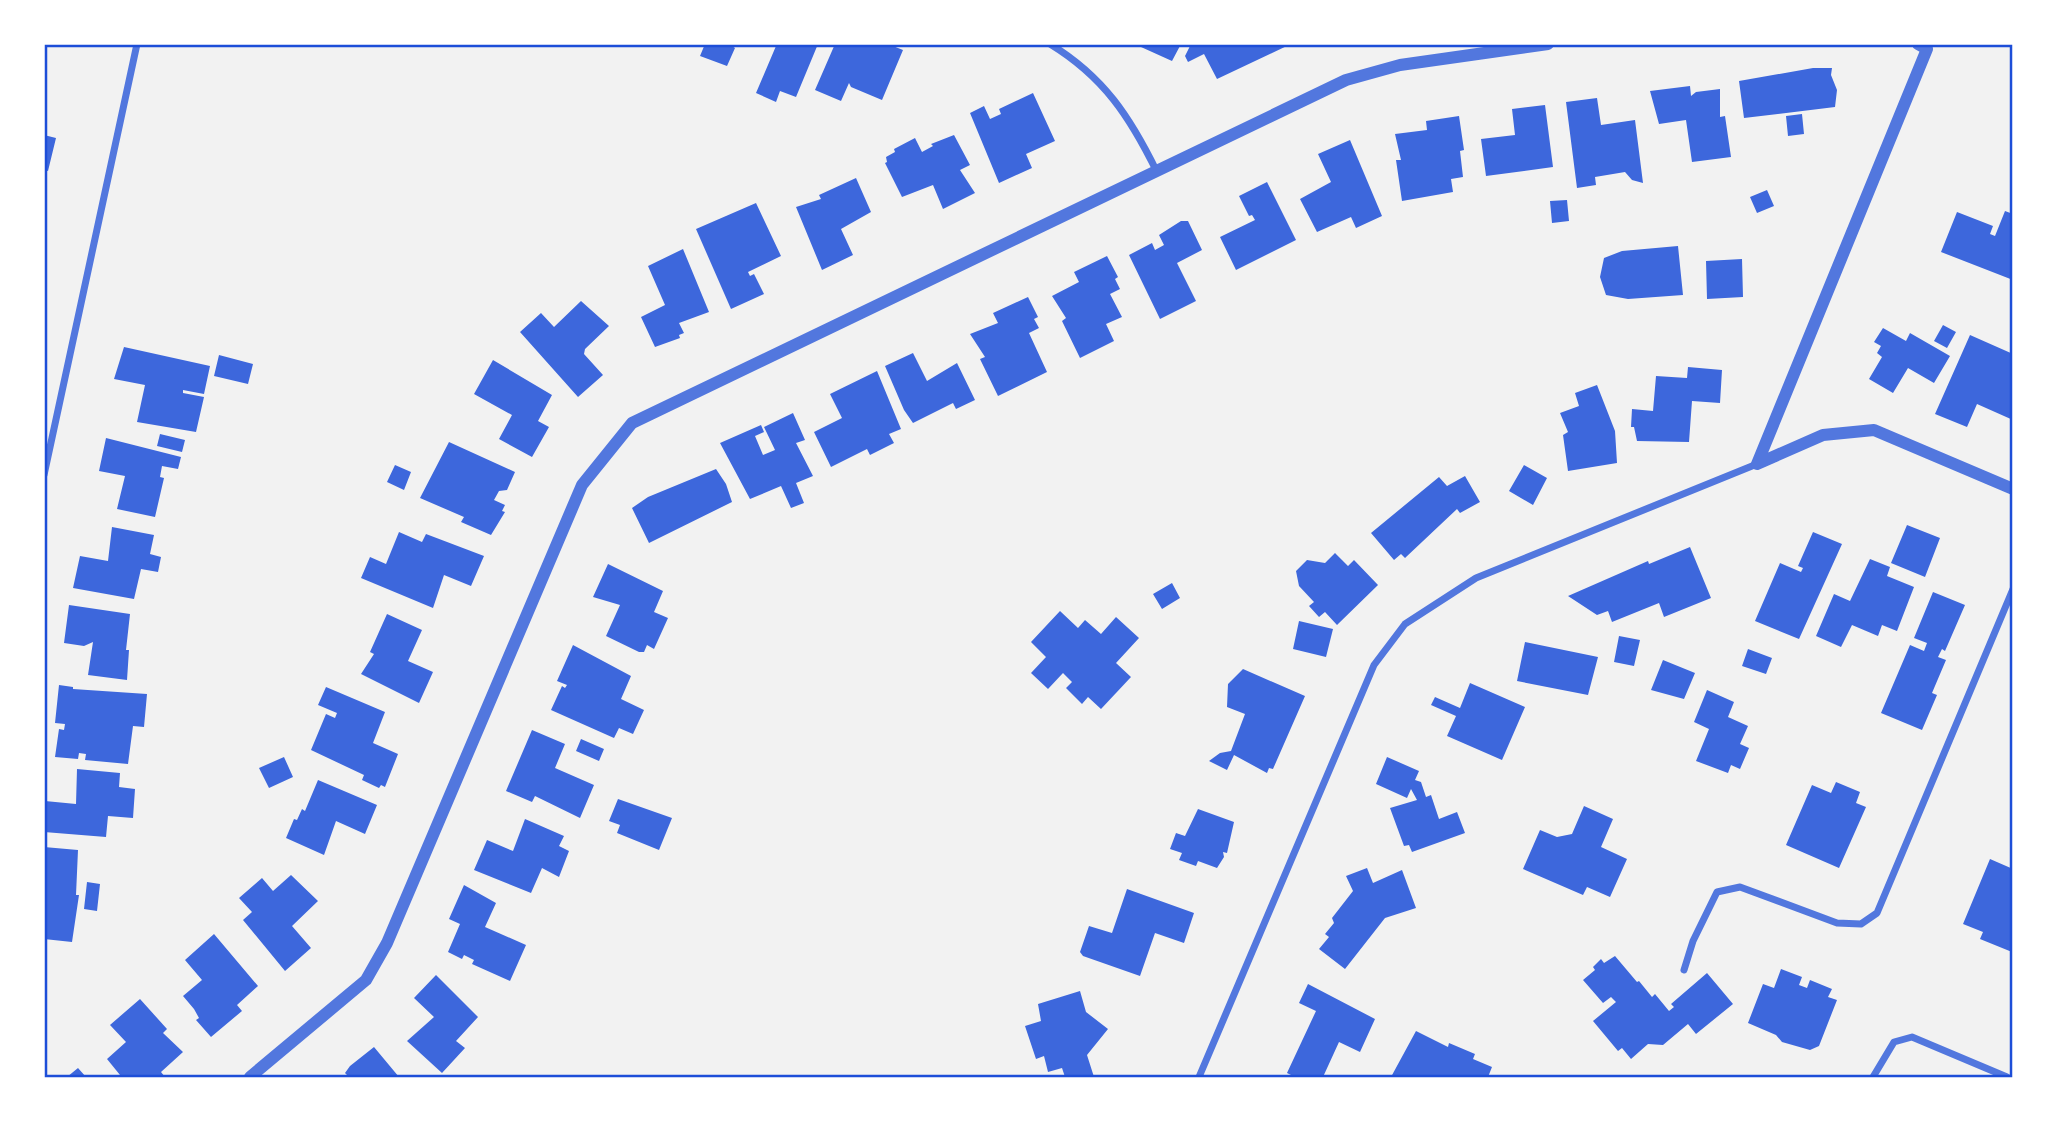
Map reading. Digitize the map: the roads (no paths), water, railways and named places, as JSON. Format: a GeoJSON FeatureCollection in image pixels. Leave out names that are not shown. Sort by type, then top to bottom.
{"type":"FeatureCollection","features":[{"type":"Feature","properties":{"kind":"street"},"geometry":{"type":"LineString","coordinates":[[44,475],[137,44]]}},
{"type":"Feature","properties":{"kind":"street"},"geometry":{"type":"LineString","coordinates":[[1050,44],[1083,65],[1135,126],[1157,172]]}},
{"type":"Feature","properties":{"kind":"street"},"geometry":{"type":"LineString","coordinates":[[250,1077],[366,981],[387,943],[582,485],[632,423],[1346,80],[1400,65],[1548,44]]}},
{"type":"Feature","properties":{"kind":"street"},"geometry":{"type":"LineString","coordinates":[[1757,464],[1925,46]]}},
{"type":"Feature","properties":{"kind":"street"},"geometry":{"type":"LineString","coordinates":[[1199,1077],[1374,665],[1405,624],[1476,578],[1823,435],[1874,430],[2013,489]]}},
{"type":"Feature","properties":{"kind":"street"},"geometry":{"type":"LineString","coordinates":[[1684,970],[1693,941],[1717,892],[1740,887],[1837,923],[1861,924],[1877,913],[2013,589]]}},
{"type":"Feature","properties":{"kind":"street"},"geometry":{"type":"LineString","coordinates":[[1873,1077],[1894,1042],[1912,1037],[2007,1077]]}}]}
